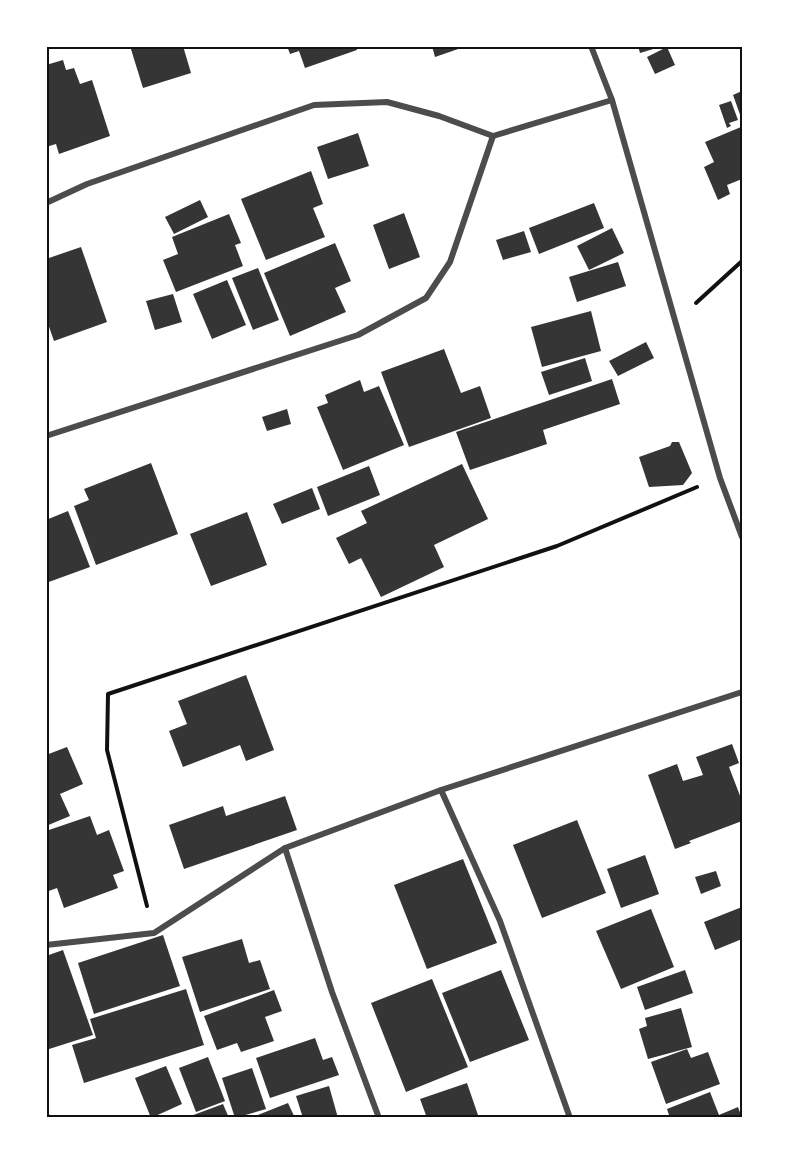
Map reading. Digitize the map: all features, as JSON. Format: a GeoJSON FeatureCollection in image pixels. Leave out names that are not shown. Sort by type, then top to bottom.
{"type":"FeatureCollection","features":[{"type":"Feature","properties":{"kind":"street"},"geometry":{"type":"LineString","coordinates":[[591,46],[612,100],[720,478],[742,537]]}},
{"type":"Feature","properties":{"kind":"street"},"geometry":{"type":"LineString","coordinates":[[46,203],[87,184],[314,105],[387,102],[439,116],[493,136],[612,100]]}},
{"type":"Feature","properties":{"kind":"street"},"geometry":{"type":"LineString","coordinates":[[46,436],[358,335],[426,297],[450,262],[493,136]]}},
{"type":"Feature","properties":{"kind":"street"},"geometry":{"type":"LineString","coordinates":[[46,945],[154,933],[285,848],[441,790],[742,692]]}},
{"type":"Feature","properties":{"kind":"street"},"geometry":{"type":"LineString","coordinates":[[441,790],[500,921],[570,1118]]}},
{"type":"Feature","properties":{"kind":"street"},"geometry":{"type":"LineString","coordinates":[[285,848],[332,992],[379,1118]]}},
{"type":"Feature","properties":{"kind":"path"},"geometry":{"type":"LineString","coordinates":[[676,321],[742,261]]}},
{"type":"Feature","properties":{"kind":"path"},"geometry":{"type":"LineString","coordinates":[[154,933],[107,750],[108,694],[557,546],[720,478]]}},
{"type":"Feature","properties":{"kind":"building"},"geometry":{"type":"Polygon","coordinates":[[[130,46],[183,46],[191,73],[143,88],[130,46]]]}},
{"type":"Feature","properties":{"kind":"building"},"geometry":{"type":"Polygon","coordinates":[[[287,46],[356,46],[357,50],[305,68],[299,51],[290,54],[287,46]]]}},
{"type":"Feature","properties":{"kind":"building"},"geometry":{"type":"Polygon","coordinates":[[[432,46],[464,46],[464,47],[435,57],[432,46]]]}},
{"type":"Feature","properties":{"kind":"building"},"geometry":{"type":"Polygon","coordinates":[[[638,46],[660,46],[660,47],[640,53],[638,46]]]}},
{"type":"Feature","properties":{"kind":"building"},"geometry":{"type":"Polygon","coordinates":[[[667,47],[675,65],[655,74],[647,57],[667,47]]]}},
{"type":"Feature","properties":{"kind":"building"},"geometry":{"type":"Polygon","coordinates":[[[63,60],[66,70],[74,68],[80,84],[92,80],[110,136],[59,154],[56,144],[46,147],[46,65],[63,60]]]}},
{"type":"Feature","properties":{"kind":"building"},"geometry":{"type":"Polygon","coordinates":[[[742,91],[742,120],[733,95],[742,91]]]}},
{"type":"Feature","properties":{"kind":"building"},"geometry":{"type":"Polygon","coordinates":[[[731,101],[738,120],[729,123],[731,126],[727,128],[719,105],[731,101]]]}},
{"type":"Feature","properties":{"kind":"building"},"geometry":{"type":"Polygon","coordinates":[[[741,127],[742,179],[727,185],[730,194],[718,200],[704,167],[714,162],[705,142],[741,127]]]}},
{"type":"Feature","properties":{"kind":"building"},"geometry":{"type":"Polygon","coordinates":[[[358,133],[369,166],[328,179],[317,147],[358,133]]]}},
{"type":"Feature","properties":{"kind":"building"},"geometry":{"type":"Polygon","coordinates":[[[311,171],[323,204],[313,208],[325,237],[266,260],[241,199],[311,171]]]}},
{"type":"Feature","properties":{"kind":"building"},"geometry":{"type":"Polygon","coordinates":[[[200,200],[208,217],[174,234],[165,217],[200,200]]]}},
{"type":"Feature","properties":{"kind":"building"},"geometry":{"type":"Polygon","coordinates":[[[594,203],[604,228],[539,254],[529,228],[594,203]]]}},
{"type":"Feature","properties":{"kind":"building"},"geometry":{"type":"Polygon","coordinates":[[[404,213],[420,257],[389,269],[373,225],[404,213]]]}},
{"type":"Feature","properties":{"kind":"building"},"geometry":{"type":"Polygon","coordinates":[[[229,214],[241,243],[235,245],[243,266],[176,292],[163,260],[178,254],[172,237],[229,214]]]}},
{"type":"Feature","properties":{"kind":"building"},"geometry":{"type":"Polygon","coordinates":[[[612,228],[624,253],[589,270],[577,246],[612,228]]]}},
{"type":"Feature","properties":{"kind":"building"},"geometry":{"type":"Polygon","coordinates":[[[524,231],[531,252],[503,260],[496,240],[524,231]]]}},
{"type":"Feature","properties":{"kind":"building"},"geometry":{"type":"Polygon","coordinates":[[[335,243],[351,281],[335,288],[346,312],[290,336],[264,273],[335,243]]]}},
{"type":"Feature","properties":{"kind":"building"},"geometry":{"type":"Polygon","coordinates":[[[81,247],[107,322],[54,341],[46,318],[46,259],[81,247]]]}},
{"type":"Feature","properties":{"kind":"building"},"geometry":{"type":"Polygon","coordinates":[[[618,262],[626,286],[577,302],[569,277],[618,262]]]}},
{"type":"Feature","properties":{"kind":"building"},"geometry":{"type":"Polygon","coordinates":[[[258,268],[279,320],[253,330],[232,278],[258,268]]]}},
{"type":"Feature","properties":{"kind":"building"},"geometry":{"type":"Polygon","coordinates":[[[227,280],[246,325],[212,339],[193,294],[227,280]]]}},
{"type":"Feature","properties":{"kind":"building"},"geometry":{"type":"Polygon","coordinates":[[[173,294],[182,322],[155,330],[146,301],[173,294]]]}},
{"type":"Feature","properties":{"kind":"building"},"geometry":{"type":"Polygon","coordinates":[[[591,311],[601,351],[542,367],[531,327],[591,311]]]}},
{"type":"Feature","properties":{"kind":"building"},"geometry":{"type":"Polygon","coordinates":[[[646,342],[654,358],[618,376],[609,361],[646,342]]]}},
{"type":"Feature","properties":{"kind":"building"},"geometry":{"type":"Polygon","coordinates":[[[444,349],[461,393],[480,386],[491,418],[409,447],[381,372],[444,349]]]}},
{"type":"Feature","properties":{"kind":"building"},"geometry":{"type":"Polygon","coordinates":[[[585,358],[592,381],[549,395],[541,372],[585,358]]]}},
{"type":"Feature","properties":{"kind":"building"},"geometry":{"type":"Polygon","coordinates":[[[612,379],[620,404],[543,430],[547,444],[470,470],[456,432],[612,379]]]}},
{"type":"Feature","properties":{"kind":"building"},"geometry":{"type":"Polygon","coordinates":[[[360,380],[364,392],[379,386],[404,445],[343,470],[317,407],[328,403],[325,395],[360,380]]]}},
{"type":"Feature","properties":{"kind":"building"},"geometry":{"type":"Polygon","coordinates":[[[287,409],[291,424],[267,431],[262,417],[287,409]]]}},
{"type":"Feature","properties":{"kind":"building"},"geometry":{"type":"Polygon","coordinates":[[[672,442],[679,442],[692,473],[683,485],[649,487],[639,457],[670,446],[672,442]]]}},
{"type":"Feature","properties":{"kind":"building"},"geometry":{"type":"Polygon","coordinates":[[[151,463],[178,534],[96,565],[74,506],[89,500],[84,489],[151,463]]]}},
{"type":"Feature","properties":{"kind":"building"},"geometry":{"type":"Polygon","coordinates":[[[462,464],[488,519],[434,545],[444,567],[381,597],[361,558],[349,564],[336,538],[367,523],[361,511],[462,464]]]}},
{"type":"Feature","properties":{"kind":"building"},"geometry":{"type":"Polygon","coordinates":[[[369,466],[380,495],[328,516],[317,487],[369,466]]]}},
{"type":"Feature","properties":{"kind":"building"},"geometry":{"type":"Polygon","coordinates":[[[312,488],[320,509],[282,524],[273,504],[312,488]]]}},
{"type":"Feature","properties":{"kind":"building"},"geometry":{"type":"Polygon","coordinates":[[[68,511],[90,567],[46,583],[46,520],[68,511]]]}},
{"type":"Feature","properties":{"kind":"building"},"geometry":{"type":"Polygon","coordinates":[[[247,512],[267,565],[211,586],[190,534],[247,512]]]}},
{"type":"Feature","properties":{"kind":"building"},"geometry":{"type":"Polygon","coordinates":[[[246,675],[274,750],[246,761],[240,745],[183,767],[169,731],[187,724],[178,701],[246,675]]]}},
{"type":"Feature","properties":{"kind":"building"},"geometry":{"type":"Polygon","coordinates":[[[732,744],[739,763],[729,767],[742,801],[742,821],[689,841],[691,843],[675,849],[648,775],[677,764],[683,781],[703,775],[696,757],[732,744]]]}},
{"type":"Feature","properties":{"kind":"building"},"geometry":{"type":"Polygon","coordinates":[[[67,747],[83,784],[60,794],[70,816],[46,826],[46,755],[67,747]]]}},
{"type":"Feature","properties":{"kind":"building"},"geometry":{"type":"Polygon","coordinates":[[[285,796],[297,830],[184,869],[169,825],[223,806],[226,816],[285,796]]]}},
{"type":"Feature","properties":{"kind":"building"},"geometry":{"type":"Polygon","coordinates":[[[90,816],[97,835],[109,830],[124,871],[113,875],[118,888],[64,908],[57,888],[46,892],[46,831],[90,816]]]}},
{"type":"Feature","properties":{"kind":"building"},"geometry":{"type":"Polygon","coordinates":[[[577,820],[606,893],[542,918],[513,845],[577,820]]]}},
{"type":"Feature","properties":{"kind":"building"},"geometry":{"type":"Polygon","coordinates":[[[645,855],[659,894],[621,908],[607,869],[645,855]]]}},
{"type":"Feature","properties":{"kind":"building"},"geometry":{"type":"Polygon","coordinates":[[[463,859],[497,943],[427,969],[394,885],[463,859]]]}},
{"type":"Feature","properties":{"kind":"building"},"geometry":{"type":"Polygon","coordinates":[[[716,871],[721,886],[701,894],[695,877],[716,871]]]}},
{"type":"Feature","properties":{"kind":"building"},"geometry":{"type":"Polygon","coordinates":[[[742,907],[742,939],[715,950],[704,922],[742,907]]]}},
{"type":"Feature","properties":{"kind":"building"},"geometry":{"type":"Polygon","coordinates":[[[651,909],[674,967],[621,989],[596,931],[651,909]]]}},
{"type":"Feature","properties":{"kind":"building"},"geometry":{"type":"Polygon","coordinates":[[[163,935],[180,986],[94,1014],[78,963],[163,935]]]}},
{"type":"Feature","properties":{"kind":"building"},"geometry":{"type":"Polygon","coordinates":[[[242,939],[249,963],[260,960],[270,989],[200,1012],[182,957],[242,939]]]}},
{"type":"Feature","properties":{"kind":"building"},"geometry":{"type":"Polygon","coordinates":[[[63,950],[93,1035],[46,1050],[46,956],[63,950]]]}},
{"type":"Feature","properties":{"kind":"building"},"geometry":{"type":"Polygon","coordinates":[[[501,970],[529,1040],[470,1062],[442,993],[501,970]]]}},
{"type":"Feature","properties":{"kind":"building"},"geometry":{"type":"Polygon","coordinates":[[[685,970],[693,993],[645,1010],[637,987],[685,970]]]}},
{"type":"Feature","properties":{"kind":"building"},"geometry":{"type":"Polygon","coordinates":[[[432,979],[468,1067],[406,1092],[371,1003],[432,979]]]}},
{"type":"Feature","properties":{"kind":"building"},"geometry":{"type":"Polygon","coordinates":[[[186,989],[204,1045],[84,1083],[72,1045],[96,1038],[90,1019],[186,989]]]}},
{"type":"Feature","properties":{"kind":"building"},"geometry":{"type":"Polygon","coordinates":[[[274,990],[282,1011],[265,1017],[274,1041],[241,1052],[237,1043],[217,1050],[204,1016],[274,990]]]}},
{"type":"Feature","properties":{"kind":"building"},"geometry":{"type":"Polygon","coordinates":[[[681,1008],[692,1047],[648,1059],[639,1029],[647,1026],[645,1018],[681,1008]]]}},
{"type":"Feature","properties":{"kind":"building"},"geometry":{"type":"Polygon","coordinates":[[[315,1038],[323,1060],[332,1057],[339,1075],[270,1098],[256,1058],[315,1038]]]}},
{"type":"Feature","properties":{"kind":"building"},"geometry":{"type":"Polygon","coordinates":[[[687,1049],[691,1058],[708,1052],[720,1084],[666,1104],[651,1062],[687,1049]]]}},
{"type":"Feature","properties":{"kind":"building"},"geometry":{"type":"Polygon","coordinates":[[[208,1057],[225,1101],[196,1112],[179,1068],[208,1057]]]}},
{"type":"Feature","properties":{"kind":"building"},"geometry":{"type":"Polygon","coordinates":[[[166,1066],[182,1104],[151,1118],[135,1078],[166,1066]]]}},
{"type":"Feature","properties":{"kind":"building"},"geometry":{"type":"Polygon","coordinates":[[[252,1068],[266,1109],[235,1118],[222,1078],[252,1068]]]}},
{"type":"Feature","properties":{"kind":"building"},"geometry":{"type":"Polygon","coordinates":[[[467,1083],[479,1118],[427,1118],[420,1099],[467,1083]]]}},
{"type":"Feature","properties":{"kind":"building"},"geometry":{"type":"Polygon","coordinates":[[[329,1086],[338,1118],[303,1118],[296,1096],[329,1086]]]}},
{"type":"Feature","properties":{"kind":"building"},"geometry":{"type":"Polygon","coordinates":[[[710,1092],[719,1115],[738,1107],[742,1118],[670,1118],[667,1109],[710,1092]]]}},
{"type":"Feature","properties":{"kind":"building"},"geometry":{"type":"Polygon","coordinates":[[[288,1103],[295,1118],[253,1118],[253,1117],[288,1103]]]}},
{"type":"Feature","properties":{"kind":"building"},"geometry":{"type":"Polygon","coordinates":[[[223,1104],[229,1118],[188,1118],[188,1117],[223,1104]]]}}]}
